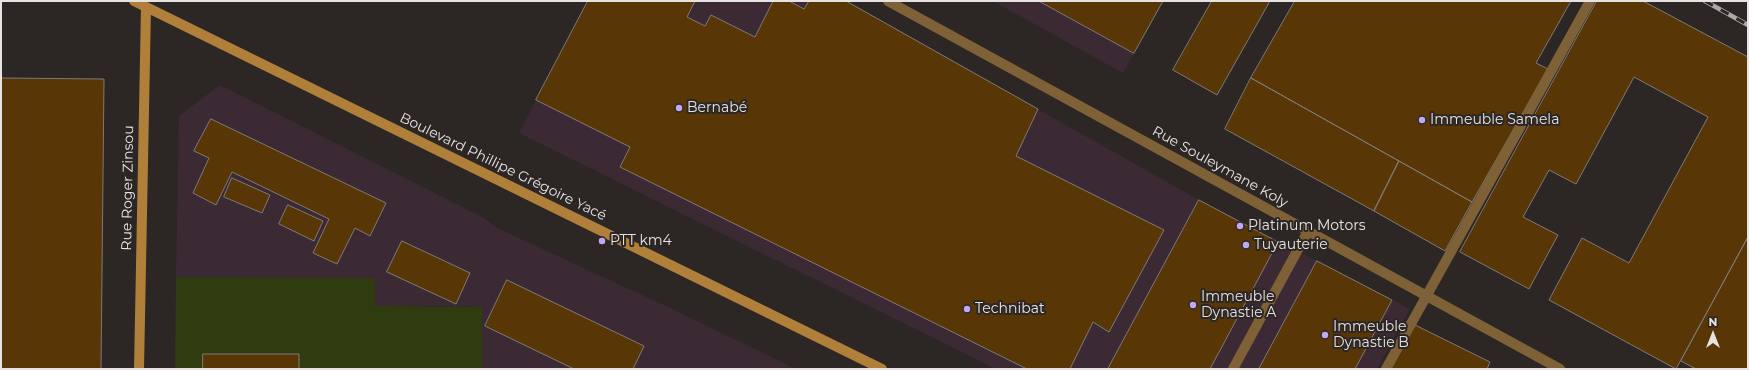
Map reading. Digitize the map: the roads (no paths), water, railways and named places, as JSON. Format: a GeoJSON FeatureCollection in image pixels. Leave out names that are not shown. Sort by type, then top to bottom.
{"type":"FeatureCollection","features":[{"type":"Feature","properties":{"kind":"main road","name":"Boulevard Phillipe Grégoire Yacé"},"geometry":{"type":"LineString","coordinates":[[134,1],[882,369]]}},
{"type":"Feature","properties":{"kind":"main road","name":"Rue Roger Zinsou"},"geometry":{"type":"LineString","coordinates":[[140,369],[146,7]]}},
{"type":"Feature","properties":{"kind":"street","name":"Rue Souleymane Koly"},"geometry":{"type":"LineString","coordinates":[[888,1],[1560,369]]}},
{"type":"Feature","properties":{"kind":"street"},"geometry":{"type":"LineString","coordinates":[[1386,369],[1590,1]]}},
{"type":"Feature","properties":{"kind":"street"},"geometry":{"type":"LineString","coordinates":[[1233,369],[1308,231]]}},
{"type":"Feature","properties":{"kind":"railway"},"geometry":{"type":"LineString","coordinates":[[1705,1],[1748,25]]}},
{"type":"Feature","properties":{"kind":"place","name":"Bernabé"},"geometry":{"type":"Point","coordinates":[679,108]}},
{"type":"Feature","properties":{"kind":"place","name":"Immeuble Samela"},"geometry":{"type":"Point","coordinates":[1422,120]}},
{"type":"Feature","properties":{"kind":"place","name":"Platinum Motors"},"geometry":{"type":"Point","coordinates":[1240,226]}},
{"type":"Feature","properties":{"kind":"place","name":"PTT km4"},"geometry":{"type":"Point","coordinates":[602,241]}},
{"type":"Feature","properties":{"kind":"place","name":"Tuyauterie"},"geometry":{"type":"Point","coordinates":[1246,245]}},
{"type":"Feature","properties":{"kind":"place","name":"Immeuble Dynastie A"},"geometry":{"type":"Point","coordinates":[1193,305]}},
{"type":"Feature","properties":{"kind":"place","name":"Technibat"},"geometry":{"type":"Point","coordinates":[967,309]}},
{"type":"Feature","properties":{"kind":"place","name":"Immeuble Dynastie B"},"geometry":{"type":"Point","coordinates":[1325,335]}}]}
